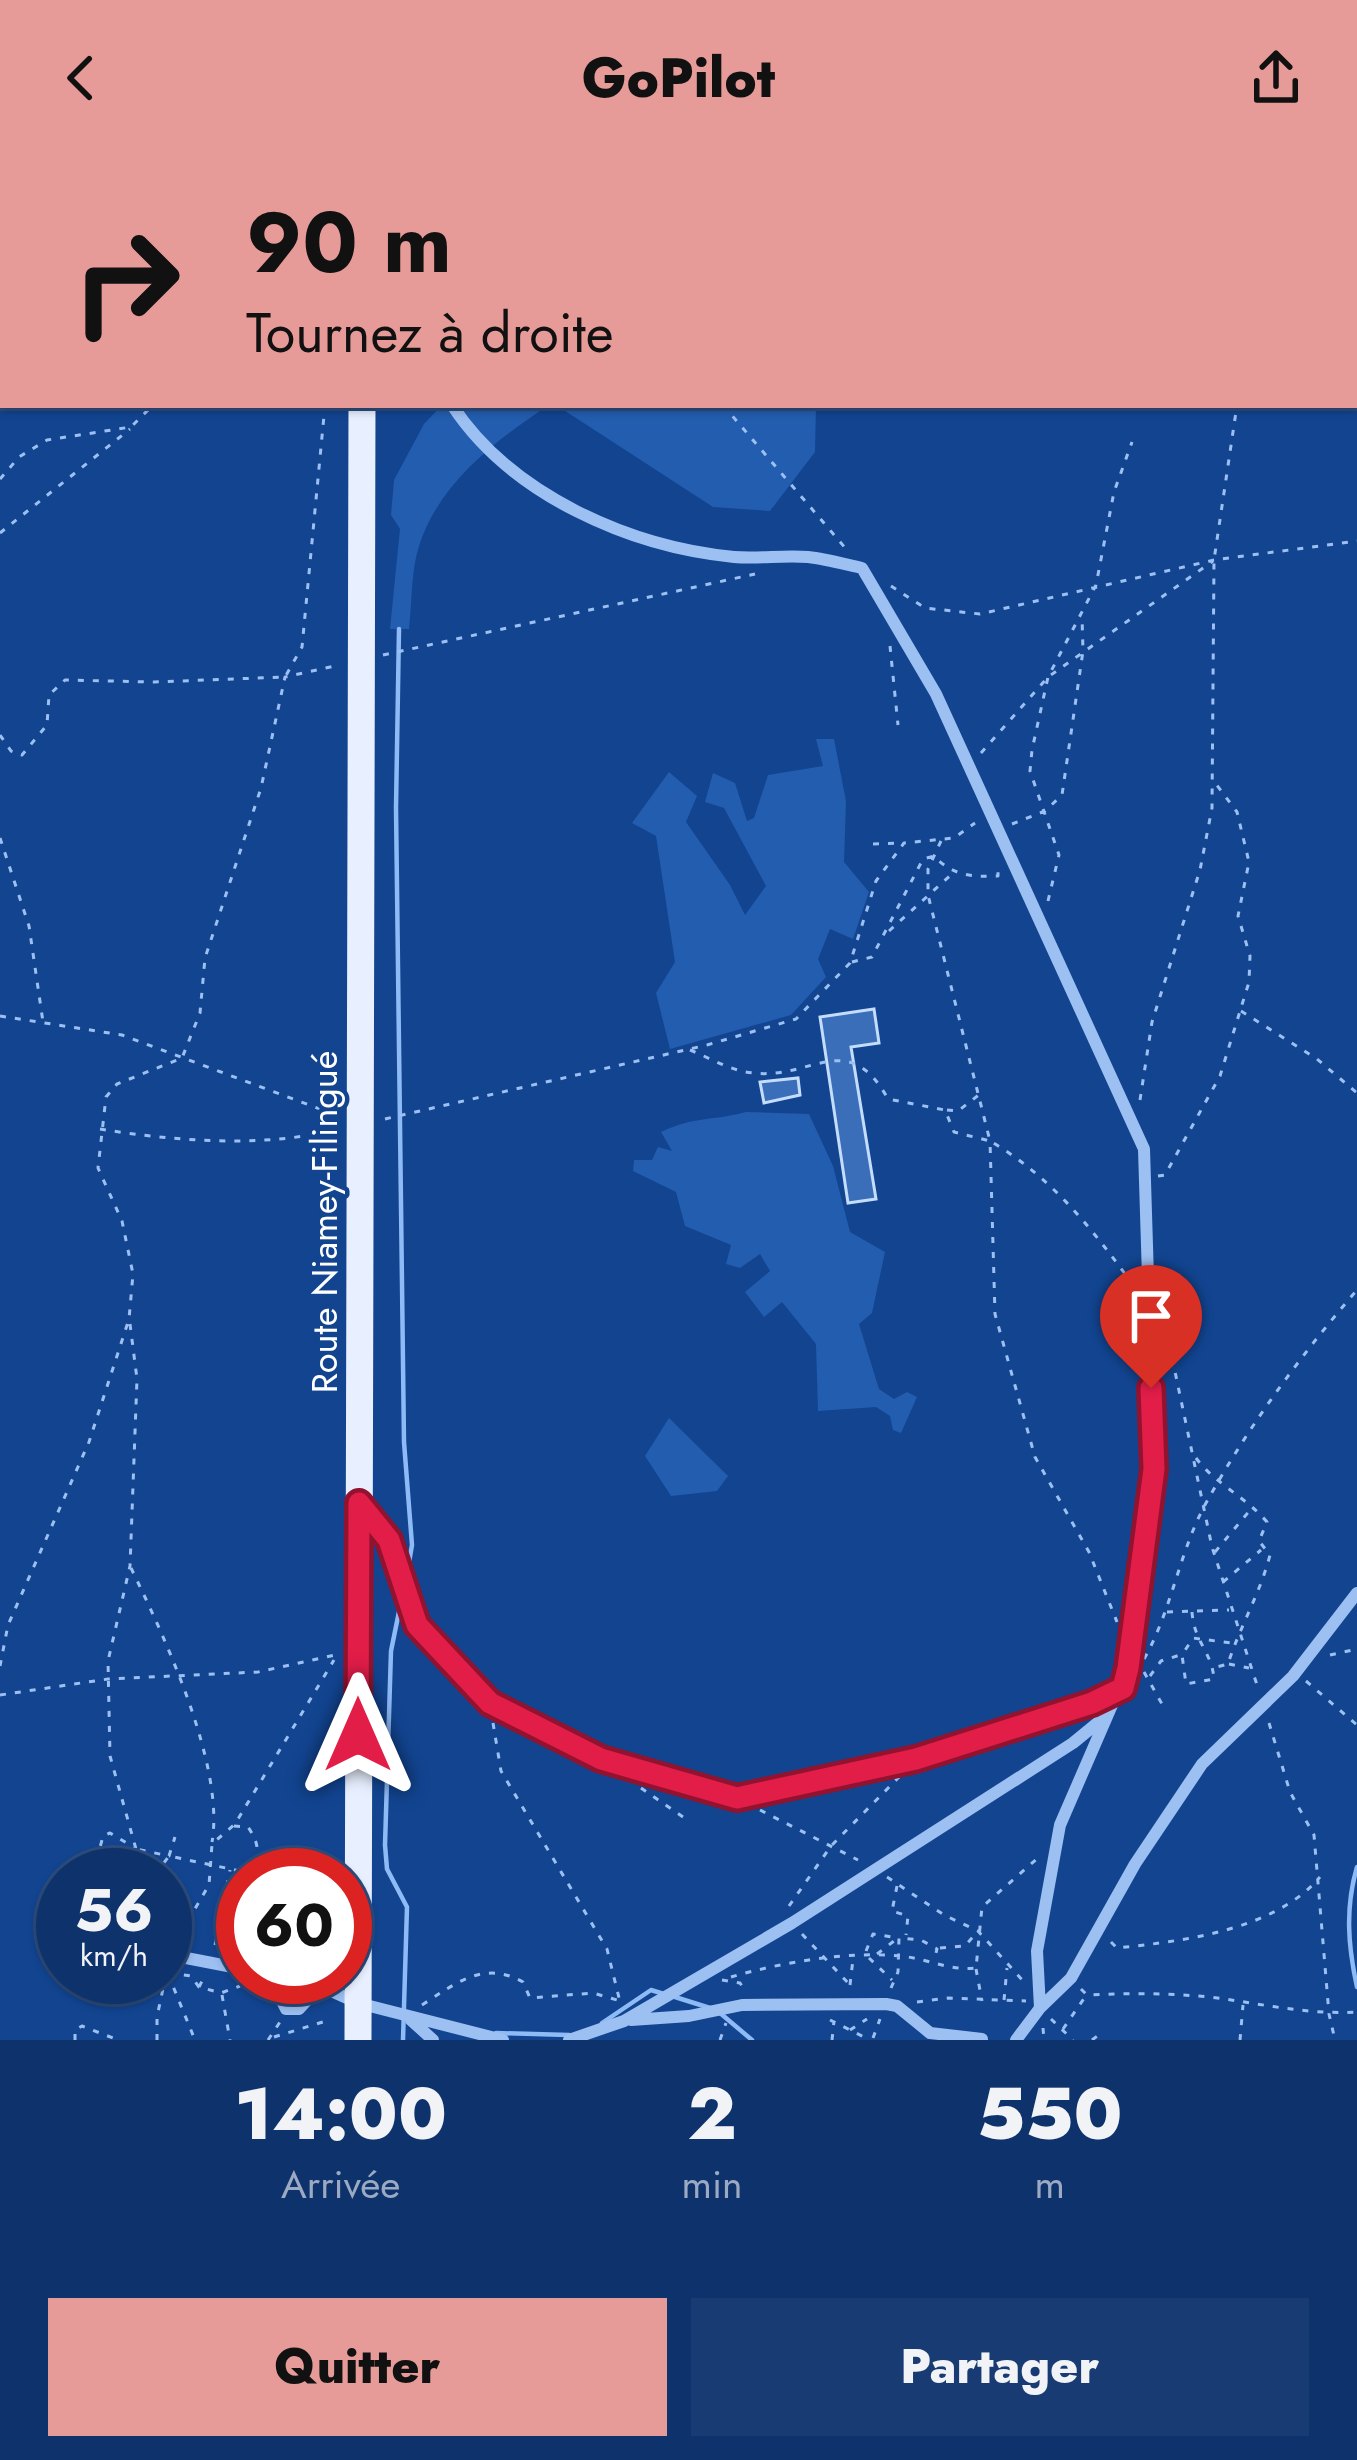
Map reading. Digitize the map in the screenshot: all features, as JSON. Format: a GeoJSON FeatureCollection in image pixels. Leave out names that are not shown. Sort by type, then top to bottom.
{"type":"FeatureCollection","features":[{"type":"Feature","properties":{"kind":"main road","name":"Route Niamey-Filingué"},"geometry":{"type":"LineString","coordinates":[[358,1848],[362,408]]}},
{"type":"Feature","properties":{"kind":"main road","name":"Route Niamey-Filingué"},"geometry":{"type":"LineString","coordinates":[[356,2039],[358,2004]]}},
{"type":"Feature","properties":{"kind":"street"},"geometry":{"type":"LineString","coordinates":[[454,408],[468,429],[515,471],[588,518],[673,548],[737,557],[808,557],[862,568],[936,694],[1144,1149],[1154,1469],[1123,1688],[1059,1832],[1037,1952],[1038,2004]]}},
{"type":"Feature","properties":{"kind":"street"},"geometry":{"type":"LineString","coordinates":[[359,1503],[389,1540],[417,1625],[490,1703],[601,1759],[737,1798],[916,1759],[1092,1703],[1123,1688]]}},
{"type":"Feature","properties":{"kind":"street"},"geometry":{"type":"LineString","coordinates":[[1016,2040],[1038,2004],[1071,1978],[1136,1864],[1202,1764],[1300,1667],[1357,1593]]}},
{"type":"Feature","properties":{"kind":"street"},"geometry":{"type":"LineString","coordinates":[[569,2040],[624,2021],[792,1923],[1073,1743],[1113,1711]]}},
{"type":"Feature","properties":{"kind":"street"},"geometry":{"type":"LineString","coordinates":[[192,1958],[216,1961]]}},
{"type":"Feature","properties":{"kind":"street"},"geometry":{"type":"LineString","coordinates":[[624,2021],[797,2002],[891,2005],[930,2032],[982,2039]]}},
{"type":"Feature","properties":{"kind":"street"},"geometry":{"type":"LineString","coordinates":[[284,2004],[286,2009],[299,2009],[304,2004]]}},
{"type":"Feature","properties":{"kind":"street"},"geometry":{"type":"LineString","coordinates":[[362,2004],[502,2040]]}},
{"type":"Feature","properties":{"kind":"street"},"geometry":{"type":"LineString","coordinates":[[406,2016],[433,2040]]}},
{"type":"Feature","properties":{"kind":"path"},"geometry":{"type":"LineString","coordinates":[[0,533],[150,408]]}},
{"type":"Feature","properties":{"kind":"path"},"geometry":{"type":"LineString","coordinates":[[136,1848],[110,1756],[108,1679],[130,1566],[137,1379],[129,1319],[133,1274],[122,1221],[98,1168],[100,1129],[106,1097],[117,1084],[182,1058],[200,1013],[205,958],[261,788],[285,677],[302,647],[325,408]]}},
{"type":"Feature","properties":{"kind":"path"},"geometry":{"type":"LineString","coordinates":[[726,408],[862,568],[925,608],[980,614],[1214,560],[1357,541]]}},
{"type":"Feature","properties":{"kind":"path"},"geometry":{"type":"LineString","coordinates":[[1141,1107],[1139,1085],[1152,1022],[1200,870],[1214,781],[1214,560],[1238,408]]}},
{"type":"Feature","properties":{"kind":"path"},"geometry":{"type":"LineString","coordinates":[[0,479],[19,457],[47,440],[131,428]]}},
{"type":"Feature","properties":{"kind":"path"},"geometry":{"type":"LineString","coordinates":[[1041,932],[1059,855],[1030,770],[1048,677],[1096,585],[1114,492],[1132,442]]}},
{"type":"Feature","properties":{"kind":"path"},"geometry":{"type":"LineString","coordinates":[[972,770],[986,745],[1048,677],[1214,560]]}},
{"type":"Feature","properties":{"kind":"path"},"geometry":{"type":"LineString","coordinates":[[0,735],[11,751],[22,755],[46,725],[49,695],[65,680],[285,677],[756,573]]}},
{"type":"Feature","properties":{"kind":"path"},"geometry":{"type":"LineString","coordinates":[[886,608],[898,724]]}},
{"type":"Feature","properties":{"kind":"path"},"geometry":{"type":"LineString","coordinates":[[934,856],[953,873],[998,876],[999,829],[1045,811],[1062,795],[1083,651],[1082,616]]}},
{"type":"Feature","properties":{"kind":"path"},"geometry":{"type":"LineString","coordinates":[[1144,1180],[1165,1174],[1188,1138],[1220,1076],[1250,982],[1250,956],[1238,916],[1249,862],[1237,812],[1214,781]]}},
{"type":"Feature","properties":{"kind":"path"},"geometry":{"type":"LineString","coordinates":[[873,844],[954,838],[991,811]]}},
{"type":"Feature","properties":{"kind":"path"},"geometry":{"type":"LineString","coordinates":[[0,838],[29,926],[43,1023]]}},
{"type":"Feature","properties":{"kind":"path"},"geometry":{"type":"LineString","coordinates":[[942,839],[928,869],[928,895],[990,1141],[995,1315],[1035,1456],[1089,1552],[1127,1646]]}},
{"type":"Feature","properties":{"kind":"path"},"geometry":{"type":"LineString","coordinates":[[100,1129],[154,1138],[303,1138],[689,1049],[796,1019],[850,963],[877,881],[904,843]]}},
{"type":"Feature","properties":{"kind":"path"},"geometry":{"type":"LineString","coordinates":[[850,963],[872,957],[923,859],[934,856]]}},
{"type":"Feature","properties":{"kind":"path"},"geometry":{"type":"LineString","coordinates":[[888,933],[953,873]]}},
{"type":"Feature","properties":{"kind":"path"},"geometry":{"type":"LineString","coordinates":[[1240,1011],[1317,1059],[1357,1093]]}},
{"type":"Feature","properties":{"kind":"path"},"geometry":{"type":"LineString","coordinates":[[0,1016],[122,1036],[360,1124]]}},
{"type":"Feature","properties":{"kind":"path"},"geometry":{"type":"LineString","coordinates":[[689,1049],[756,1074],[841,1059],[856,1061],[876,1077],[888,1099],[946,1110],[958,1111],[980,1094]]}},
{"type":"Feature","properties":{"kind":"path"},"geometry":{"type":"LineString","coordinates":[[946,1110],[954,1132],[990,1141],[1026,1162],[1082,1216],[1149,1305]]}},
{"type":"Feature","properties":{"kind":"path"},"geometry":{"type":"LineString","coordinates":[[1162,1704],[1139,1666],[1167,1612],[1205,1504],[1304,1352],[1357,1290]]}},
{"type":"Feature","properties":{"kind":"path"},"geometry":{"type":"LineString","coordinates":[[0,1666],[8,1625],[88,1442],[129,1319]]}},
{"type":"Feature","properties":{"kind":"path"},"geometry":{"type":"LineString","coordinates":[[1166,1328],[1221,1583],[1281,1770],[1314,1835],[1335,2040]]}},
{"type":"Feature","properties":{"kind":"path"},"geometry":{"type":"LineString","coordinates":[[1195,1456],[1208,1474],[1267,1522],[1259,1541],[1270,1555],[1260,1594],[1238,1631],[1228,1664]]}},
{"type":"Feature","properties":{"kind":"path"},"geometry":{"type":"LineString","coordinates":[[1214,1554],[1253,1506]]}},
{"type":"Feature","properties":{"kind":"path"},"geometry":{"type":"LineString","coordinates":[[1221,1583],[1264,1547]]}},
{"type":"Feature","properties":{"kind":"path"},"geometry":{"type":"LineString","coordinates":[[130,1566],[182,1679],[218,1810],[209,1885],[192,1914]]}},
{"type":"Feature","properties":{"kind":"path"},"geometry":{"type":"LineString","coordinates":[[1167,1612],[1231,1610]]}},
{"type":"Feature","properties":{"kind":"path"},"geometry":{"type":"LineString","coordinates":[[1192,1612],[1193,1637],[1213,1668],[1214,1679],[1186,1684],[1182,1655],[1193,1637]]}},
{"type":"Feature","properties":{"kind":"path"},"geometry":{"type":"LineString","coordinates":[[1193,1637],[1234,1643]]}},
{"type":"Feature","properties":{"kind":"path"},"geometry":{"type":"LineString","coordinates":[[1357,1649],[1300,1667],[1357,1725]]}},
{"type":"Feature","properties":{"kind":"path"},"geometry":{"type":"LineString","coordinates":[[0,1695],[108,1679],[257,1672],[339,1654],[233,1826],[212,1844]]}},
{"type":"Feature","properties":{"kind":"path"},"geometry":{"type":"LineString","coordinates":[[1148,1678],[1161,1661],[1182,1655]]}},
{"type":"Feature","properties":{"kind":"path"},"geometry":{"type":"LineString","coordinates":[[1213,1668],[1228,1664],[1251,1668]]}},
{"type":"Feature","properties":{"kind":"path"},"geometry":{"type":"LineString","coordinates":[[490,1703],[501,1771],[600,1935],[624,2021]]}},
{"type":"Feature","properties":{"kind":"path"},"geometry":{"type":"LineString","coordinates":[[850,1985],[792,1923],[787,1910],[831,1846],[901,1776]]}},
{"type":"Feature","properties":{"kind":"path"},"geometry":{"type":"LineString","coordinates":[[634,1782],[683,1817]]}},
{"type":"Feature","properties":{"kind":"path"},"geometry":{"type":"LineString","coordinates":[[737,1798],[875,1869],[978,1931],[1073,2040]]}},
{"type":"Feature","properties":{"kind":"path"},"geometry":{"type":"LineString","coordinates":[[233,1826],[248,1827],[257,1848]]}},
{"type":"Feature","properties":{"kind":"path"},"geometry":{"type":"LineString","coordinates":[[982,2001],[976,1968],[982,1906],[1028,1871],[1059,1832]]}},
{"type":"Feature","properties":{"kind":"path"},"geometry":{"type":"LineString","coordinates":[[100,1848],[103,1836],[110,1833],[134,1848]]}},
{"type":"Feature","properties":{"kind":"path"},"geometry":{"type":"LineString","coordinates":[[172,1848],[176,1837]]}},
{"type":"Feature","properties":{"kind":"path"},"geometry":{"type":"LineString","coordinates":[[192,1863],[216,1869]]}},
{"type":"Feature","properties":{"kind":"path"},"geometry":{"type":"LineString","coordinates":[[1101,1932],[1117,1948],[1214,1932],[1300,1900],[1321,1876]]}},
{"type":"Feature","properties":{"kind":"path"},"geometry":{"type":"LineString","coordinates":[[797,2002],[871,2040],[891,2005],[908,1916],[892,1911],[897,1884]]}},
{"type":"Feature","properties":{"kind":"path"},"geometry":{"type":"LineString","coordinates":[[864,1955],[874,1934],[921,1940],[937,1949],[965,1946],[978,1931]]}},
{"type":"Feature","properties":{"kind":"path"},"geometry":{"type":"LineString","coordinates":[[874,1955],[902,1938]]}},
{"type":"Feature","properties":{"kind":"path"},"geometry":{"type":"LineString","coordinates":[[211,1960],[216,1940]]}},
{"type":"Feature","properties":{"kind":"path"},"geometry":{"type":"LineString","coordinates":[[934,1961],[937,1949]]}},
{"type":"Feature","properties":{"kind":"path"},"geometry":{"type":"LineString","coordinates":[[720,1980],[864,1955],[934,1961],[956,1970],[976,1968]]}},
{"type":"Feature","properties":{"kind":"path"},"geometry":{"type":"LineString","coordinates":[[864,1955],[893,1981]]}},
{"type":"Feature","properties":{"kind":"path"},"geometry":{"type":"LineString","coordinates":[[1004,2002],[1007,1966]]}},
{"type":"Feature","properties":{"kind":"path"},"geometry":{"type":"LineString","coordinates":[[406,2016],[464,1978],[492,1970],[523,1982],[530,1998],[592,1993],[620,2001]]}},
{"type":"Feature","properties":{"kind":"path"},"geometry":{"type":"LineString","coordinates":[[1071,1978],[1087,1995],[1142,1993],[1329,2014],[1357,2012]]}},
{"type":"Feature","properties":{"kind":"path"},"geometry":{"type":"LineString","coordinates":[[1062,2030],[1087,1995]]}},
{"type":"Feature","properties":{"kind":"path"},"geometry":{"type":"LineString","coordinates":[[891,2005],[948,1998],[1038,2004]]}},
{"type":"Feature","properties":{"kind":"path"},"geometry":{"type":"LineString","coordinates":[[1240,2040],[1243,2003]]}},
{"type":"Feature","properties":{"kind":"path"},"geometry":{"type":"LineString","coordinates":[[157,2040],[162,2004]]}},
{"type":"Feature","properties":{"kind":"path"},"geometry":{"type":"LineString","coordinates":[[183,2004],[195,2040]]}},
{"type":"Feature","properties":{"kind":"path"},"geometry":{"type":"LineString","coordinates":[[224,2004],[230,2040]]}},
{"type":"Feature","properties":{"kind":"path"},"geometry":{"type":"LineString","coordinates":[[271,2039],[286,2009]]}},
{"type":"Feature","properties":{"kind":"path"},"geometry":{"type":"LineString","coordinates":[[271,2039],[326,2021]]}},
{"type":"Feature","properties":{"kind":"path"},"geometry":{"type":"LineString","coordinates":[[75,2040],[75,2030],[82,2026],[118,2040]]}},
{"type":"Feature","properties":{"kind":"path"},"geometry":{"type":"LineString","coordinates":[[1092,2040],[1100,2034]]}},
{"type":"Feature","properties":{"kind":"shaded area"},"geometry":{"type":"Polygon","coordinates":[[[439,408],[545,408],[490,448],[440,502],[416,556],[409,629],[390,629],[400,529],[391,515],[394,480],[424,424],[439,408]]]}},
{"type":"Feature","properties":{"kind":"shaded area"},"geometry":{"type":"Polygon","coordinates":[[[561,408],[816,408],[815,452],[770,511],[713,507],[561,408]]]}},
{"type":"Feature","properties":{"kind":"shaded area"},"geometry":{"type":"Polygon","coordinates":[[[816,739],[834,739],[846,801],[844,862],[869,892],[853,939],[830,929],[818,959],[826,977],[791,1015],[670,1049],[656,993],[675,962],[656,836],[632,823],[669,772],[697,796],[686,822],[745,915],[766,886],[724,808],[705,802],[713,773],[735,783],[747,821],[754,818],[768,775],[823,766],[816,739]]]}},
{"type":"Feature","properties":{"kind":"shaded area"},"geometry":{"type":"Polygon","coordinates":[[[746,1112],[809,1114],[833,1166],[850,1232],[885,1252],[872,1313],[859,1324],[879,1389],[894,1399],[907,1392],[917,1397],[901,1433],[893,1430],[890,1416],[876,1407],[818,1411],[816,1344],[782,1302],[764,1317],[745,1292],[770,1271],[760,1254],[740,1268],[726,1264],[731,1245],[685,1226],[676,1192],[633,1171],[634,1160],[652,1160],[658,1147],[672,1151],[661,1132],[746,1112]]]}},
{"type":"Feature","properties":{"kind":"shaded area"},"geometry":{"type":"Polygon","coordinates":[[[669,1418],[728,1476],[717,1491],[671,1496],[645,1456],[669,1418]]]}},
{"type":"Feature","properties":{"kind":"building"},"geometry":{"type":"Polygon","coordinates":[[[874,1009],[879,1043],[851,1047],[876,1199],[848,1203],[820,1017],[874,1009]]]}},
{"type":"Feature","properties":{"kind":"building"},"geometry":{"type":"Polygon","coordinates":[[[798,1078],[800,1095],[764,1103],[760,1082],[798,1078]]]}},
{"type":"Feature","properties":{"kind":"waterway"},"geometry":{"type":"LineString","coordinates":[[399,629],[396,808],[404,1442],[412,1545],[406,1580]]}},
{"type":"Feature","properties":{"kind":"waterway"},"geometry":{"type":"LineString","coordinates":[[402,1597],[391,1651],[385,1845],[387,1869],[407,1907],[403,2040]]}},
{"type":"Feature","properties":{"kind":"waterway"},"geometry":{"type":"LineString","coordinates":[[1357,1867],[1349,1927],[1357,1987]]}},
{"type":"Feature","properties":{"kind":"waterway"},"geometry":{"type":"LineString","coordinates":[[602,2023],[651,1990],[664,1994]]}},
{"type":"Feature","properties":{"kind":"waterway"},"geometry":{"type":"LineString","coordinates":[[675,1997],[710,2008]]}},
{"type":"Feature","properties":{"kind":"waterway"},"geometry":{"type":"LineString","coordinates":[[720,2013],[752,2040]]}},
{"type":"Feature","properties":{"kind":"waterway"},"geometry":{"type":"LineString","coordinates":[[496,2033],[569,2035]]}},
{"type":"Feature","properties":{"kind":"route"},"geometry":{"type":"LineString","coordinates":[[358,1735],[359,1503],[389,1540],[417,1625],[490,1703],[601,1759],[646,1774],[737,1798],[916,1759],[1092,1703],[1123,1688],[1128,1668],[1127,1646],[1154,1469],[1151,1388]]}}]}
